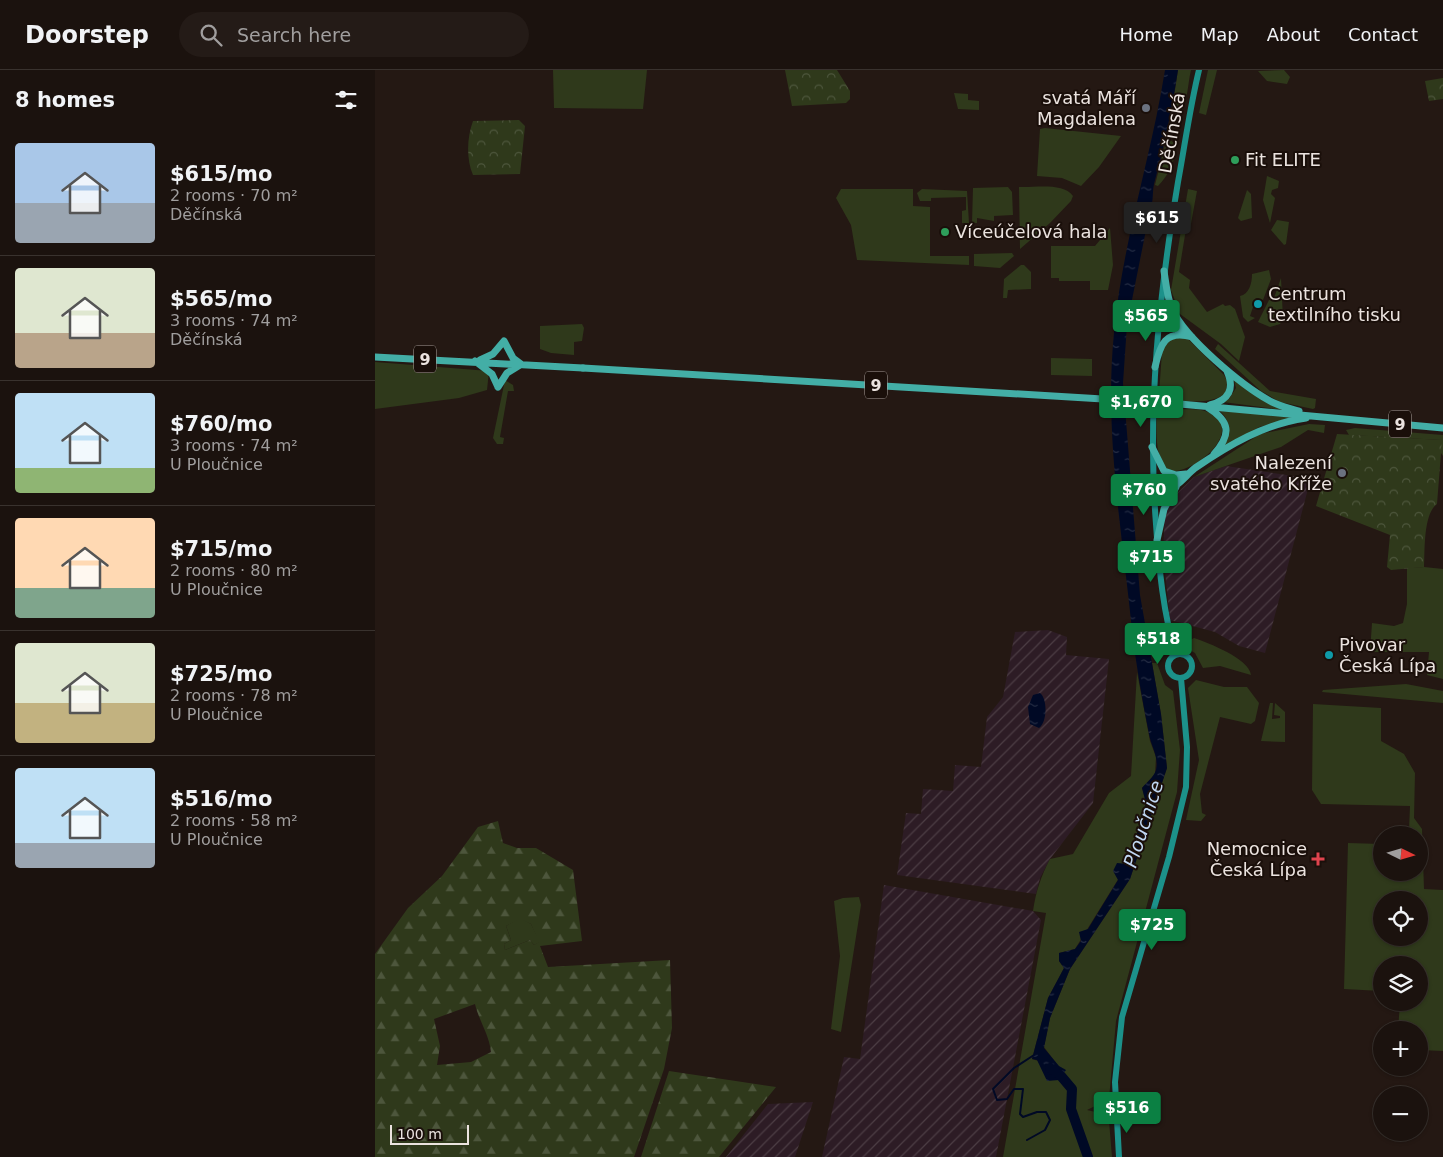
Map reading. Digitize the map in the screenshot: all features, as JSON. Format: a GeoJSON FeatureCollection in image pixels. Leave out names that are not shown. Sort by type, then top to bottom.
{"type":"FeatureCollection","features":[{"type":"Feature","properties":{"kind":"main road","name":"Děčínská"},"geometry":{"type":"LineString","coordinates":[[1177,655],[1165,607],[1157,540],[1153,490],[1152,410],[1158,318],[1164,271],[1199,70]]}},
{"type":"Feature","properties":{"kind":"main road"},"geometry":{"type":"LineString","coordinates":[[1164,271],[1169,301],[1179,322],[1192,337],[1226,368],[1271,402],[1316,416]]}},
{"type":"Feature","properties":{"kind":"main road"},"geometry":{"type":"LineString","coordinates":[[1158,318],[1167,318],[1179,322]]}},
{"type":"Feature","properties":{"kind":"main road"},"geometry":{"type":"LineString","coordinates":[[1158,318],[1164,324],[1192,337]]}},
{"type":"Feature","properties":{"kind":"main road"},"geometry":{"type":"LineString","coordinates":[[1155,367],[1162,344],[1169,337],[1177,334],[1192,337]]}},
{"type":"Feature","properties":{"kind":"main road"},"geometry":{"type":"LineString","coordinates":[[504,341],[513,358],[521,364],[507,373],[498,387],[492,374],[475,361],[493,354],[504,341]]}},
{"type":"Feature","properties":{"kind":"main road","name":"9"},"geometry":{"type":"LineString","coordinates":[[375,357],[475,361],[1205,405],[1443,428]]}},
{"type":"Feature","properties":{"kind":"main road"},"geometry":{"type":"LineString","coordinates":[[1205,405],[1220,401],[1230,392],[1231,383],[1226,368]]}},
{"type":"Feature","properties":{"kind":"main road"},"geometry":{"type":"LineString","coordinates":[[1205,405],[1221,416],[1226,429],[1224,441],[1213,456]]}},
{"type":"Feature","properties":{"kind":"main road"},"geometry":{"type":"LineString","coordinates":[[1153,490],[1167,490],[1182,477],[1245,437],[1272,425],[1316,416]]}},
{"type":"Feature","properties":{"kind":"main road"},"geometry":{"type":"LineString","coordinates":[[1152,447],[1164,471],[1182,477]]}},
{"type":"Feature","properties":{"kind":"main road"},"geometry":{"type":"LineString","coordinates":[[1157,540],[1164,509],[1182,477]]}},
{"type":"Feature","properties":{"kind":"main road"},"geometry":{"type":"LineString","coordinates":[[1177,655],[1184,655],[1191,663],[1190,672],[1181,678],[1174,676],[1169,670],[1169,662],[1177,655]]}},
{"type":"Feature","properties":{"kind":"main road"},"geometry":{"type":"LineString","coordinates":[[1119,1157],[1115,1082],[1122,1017],[1174,842],[1186,788],[1187,738],[1181,678]]}},
{"type":"Feature","properties":{"kind":"shaded area"},"geometry":{"type":"Polygon","coordinates":[[[1226,466],[1293,476],[1309,485],[1265,653],[1239,646],[1215,632],[1170,620],[1163,553],[1165,513],[1173,497],[1194,477],[1226,466]]]}},
{"type":"Feature","properties":{"kind":"shaded area"},"geometry":{"type":"Polygon","coordinates":[[[1048,630],[1067,637],[1066,655],[1109,659],[1093,803],[1050,859],[1040,878],[1036,894],[897,875],[906,813],[921,814],[923,789],[953,791],[955,765],[981,767],[987,717],[1003,697],[1015,632],[1048,630]]]}},
{"type":"Feature","properties":{"kind":"shaded area"},"geometry":{"type":"Polygon","coordinates":[[[884,885],[1033,911],[1041,920],[996,1157],[822,1157],[844,1057],[860,1059],[884,885]]]}},
{"type":"Feature","properties":{"kind":"shaded area"},"geometry":{"type":"Polygon","coordinates":[[[813,1102],[795,1157],[726,1157],[768,1104],[813,1102]]]}},
{"type":"Feature","properties":{"kind":"green space"},"geometry":{"type":"Polygon","coordinates":[[[553,70],[647,70],[643,109],[554,108],[553,70]]]}},
{"type":"Feature","properties":{"kind":"green space"},"geometry":{"type":"Polygon","coordinates":[[[785,70],[837,70],[850,91],[850,99],[846,103],[792,106],[785,70]]]}},
{"type":"Feature","properties":{"kind":"green space"},"geometry":{"type":"Polygon","coordinates":[[[1178,70],[1191,70],[1183,107],[1176,119],[1170,123],[1178,70]]]}},
{"type":"Feature","properties":{"kind":"green space"},"geometry":{"type":"Polygon","coordinates":[[[1208,70],[1217,70],[1206,115],[1199,113],[1208,70]]]}},
{"type":"Feature","properties":{"kind":"green space"},"geometry":{"type":"Polygon","coordinates":[[[1284,70],[1290,77],[1287,84],[1267,81],[1258,71],[1284,70]]]}},
{"type":"Feature","properties":{"kind":"green space"},"geometry":{"type":"Polygon","coordinates":[[[1443,78],[1443,99],[1429,101],[1425,81],[1443,78]]]}},
{"type":"Feature","properties":{"kind":"green space"},"geometry":{"type":"Polygon","coordinates":[[[954,93],[968,94],[968,100],[979,101],[979,110],[958,109],[954,93]]]}},
{"type":"Feature","properties":{"kind":"green space"},"geometry":{"type":"Polygon","coordinates":[[[519,120],[525,126],[520,174],[473,175],[469,162],[468,148],[469,134],[473,121],[519,120]]]}},
{"type":"Feature","properties":{"kind":"green space"},"geometry":{"type":"Polygon","coordinates":[[[1040,129],[1121,136],[1099,167],[1081,186],[1062,178],[1037,176],[1040,129]]]}},
{"type":"Feature","properties":{"kind":"green space"},"geometry":{"type":"Polygon","coordinates":[[[1167,137],[1174,143],[1173,161],[1166,176],[1158,186],[1155,185],[1167,137]]]}},
{"type":"Feature","properties":{"kind":"green space"},"geometry":{"type":"Polygon","coordinates":[[[1267,176],[1279,181],[1278,188],[1272,190],[1271,194],[1275,198],[1270,223],[1263,200],[1267,176]]]}},
{"type":"Feature","properties":{"kind":"green space"},"geometry":{"type":"Polygon","coordinates":[[[1008,187],[1012,192],[1013,215],[994,216],[994,221],[977,218],[977,223],[972,223],[973,188],[1008,187]]]}},
{"type":"Feature","properties":{"kind":"green space"},"geometry":{"type":"Polygon","coordinates":[[[1019,187],[1055,187],[1073,196],[1071,201],[1050,223],[1020,249],[1019,187]]]}},
{"type":"Feature","properties":{"kind":"green space"},"geometry":{"type":"Polygon","coordinates":[[[841,189],[913,189],[913,206],[930,207],[930,256],[969,256],[969,265],[857,260],[851,225],[836,198],[841,189]]]}},
{"type":"Feature","properties":{"kind":"green space"},"geometry":{"type":"Polygon","coordinates":[[[922,189],[967,191],[969,223],[962,223],[962,211],[966,210],[966,197],[931,198],[931,201],[920,201],[917,193],[922,189]]]}},
{"type":"Feature","properties":{"kind":"green space"},"geometry":{"type":"Polygon","coordinates":[[[1188,189],[1197,191],[1190,229],[1186,229],[1179,272],[1190,280],[1189,288],[1207,312],[1223,304],[1225,306],[1230,305],[1235,309],[1245,337],[1239,361],[1221,344],[1180,314],[1171,290],[1188,189]]]}},
{"type":"Feature","properties":{"kind":"green space"},"geometry":{"type":"Polygon","coordinates":[[[1247,190],[1251,194],[1252,218],[1241,221],[1238,218],[1247,190]]]}},
{"type":"Feature","properties":{"kind":"green space"},"geometry":{"type":"Polygon","coordinates":[[[1277,220],[1289,222],[1286,244],[1284,245],[1271,230],[1277,220]]]}},
{"type":"Feature","properties":{"kind":"green space"},"geometry":{"type":"Polygon","coordinates":[[[1110,228],[1113,265],[1108,290],[1090,290],[1090,281],[1059,281],[1059,278],[1051,278],[1051,246],[1095,246],[1110,228]]]}},
{"type":"Feature","properties":{"kind":"green space"},"geometry":{"type":"Polygon","coordinates":[[[1012,253],[1014,256],[1000,268],[974,266],[974,254],[1012,253]]]}},
{"type":"Feature","properties":{"kind":"green space"},"geometry":{"type":"Polygon","coordinates":[[[1021,265],[1024,265],[1031,272],[1031,289],[1008,290],[1007,298],[1003,298],[1004,279],[1021,265]]]}},
{"type":"Feature","properties":{"kind":"green space"},"geometry":{"type":"Polygon","coordinates":[[[1269,270],[1271,279],[1263,300],[1256,298],[1250,316],[1255,318],[1248,322],[1243,317],[1240,296],[1246,293],[1249,288],[1252,274],[1269,270]]]}},
{"type":"Feature","properties":{"kind":"green space"},"geometry":{"type":"Polygon","coordinates":[[[1281,278],[1283,319],[1280,324],[1270,327],[1258,322],[1270,298],[1274,298],[1281,278]]]}},
{"type":"Feature","properties":{"kind":"green space"},"geometry":{"type":"Polygon","coordinates":[[[582,324],[584,328],[582,341],[574,342],[574,355],[551,353],[540,349],[540,326],[582,324]]]}},
{"type":"Feature","properties":{"kind":"green space"},"geometry":{"type":"Polygon","coordinates":[[[1181,337],[1189,340],[1224,375],[1227,381],[1226,393],[1207,401],[1170,400],[1170,396],[1159,395],[1162,351],[1169,340],[1181,337]]]}},
{"type":"Feature","properties":{"kind":"green space"},"geometry":{"type":"Polygon","coordinates":[[[1218,344],[1270,391],[1316,399],[1315,408],[1280,402],[1261,391],[1215,349],[1218,344]]]}},
{"type":"Feature","properties":{"kind":"green space"},"geometry":{"type":"Polygon","coordinates":[[[1051,358],[1092,359],[1092,376],[1051,375],[1051,358]]]}},
{"type":"Feature","properties":{"kind":"green space"},"geometry":{"type":"Polygon","coordinates":[[[375,362],[489,371],[487,390],[459,398],[375,409],[375,362]]]}},
{"type":"Feature","properties":{"kind":"green space"},"geometry":{"type":"Polygon","coordinates":[[[1233,376],[1290,411],[1223,402],[1229,399],[1236,388],[1233,376]]]}},
{"type":"Feature","properties":{"kind":"green space"},"geometry":{"type":"Polygon","coordinates":[[[505,380],[513,385],[514,391],[508,391],[500,437],[504,438],[503,444],[497,444],[493,438],[505,380]]]}},
{"type":"Feature","properties":{"kind":"green space"},"geometry":{"type":"Polygon","coordinates":[[[1170,409],[1205,411],[1217,418],[1222,428],[1220,438],[1214,449],[1204,458],[1192,466],[1169,471],[1160,458],[1158,450],[1157,411],[1169,412],[1170,409]]]}},
{"type":"Feature","properties":{"kind":"green space"},"geometry":{"type":"Polygon","coordinates":[[[1220,411],[1299,417],[1259,427],[1220,451],[1226,441],[1229,430],[1227,420],[1220,411]]]}},
{"type":"Feature","properties":{"kind":"green space"},"geometry":{"type":"Polygon","coordinates":[[[1309,424],[1325,425],[1324,433],[1308,430],[1281,447],[1194,477],[1260,434],[1309,424]]]}},
{"type":"Feature","properties":{"kind":"green space"},"geometry":{"type":"Polygon","coordinates":[[[1355,428],[1443,435],[1443,456],[1441,453],[1441,440],[1349,435],[1346,430],[1355,428]]]}},
{"type":"Feature","properties":{"kind":"green space"},"geometry":{"type":"Polygon","coordinates":[[[1337,434],[1442,440],[1437,504],[1432,509],[1427,524],[1424,567],[1391,570],[1387,567],[1390,535],[1316,506],[1337,434]]]}},
{"type":"Feature","properties":{"kind":"green space"},"geometry":{"type":"Polygon","coordinates":[[[1407,568],[1443,569],[1443,679],[1427,675],[1429,652],[1370,652],[1372,623],[1394,626],[1403,623],[1407,604],[1407,568]]]}},
{"type":"Feature","properties":{"kind":"green space"},"geometry":{"type":"Polygon","coordinates":[[[1194,638],[1218,647],[1236,657],[1249,669],[1251,675],[1220,666],[1203,668],[1195,653],[1181,645],[1194,638]]]}},
{"type":"Feature","properties":{"kind":"green space"},"geometry":{"type":"Polygon","coordinates":[[[1152,663],[1157,663],[1165,685],[1173,691],[1180,750],[1177,792],[1116,1021],[1109,1099],[1087,1110],[1104,1114],[1109,1121],[1112,1157],[1003,1157],[1046,913],[1033,911],[1037,890],[1050,859],[1073,854],[1109,793],[1131,776],[1137,672],[1150,741],[1156,757],[1155,774],[1142,788],[1146,803],[1127,865],[1075,949],[1059,953],[1059,961],[1064,968],[1048,998],[1032,1059],[1065,1069],[1059,1067],[1044,1047],[1050,1018],[1070,969],[1130,879],[1167,768],[1161,714],[1152,663]]]}},
{"type":"Feature","properties":{"kind":"green space"},"geometry":{"type":"Polygon","coordinates":[[[1196,680],[1224,687],[1247,687],[1259,703],[1255,721],[1251,724],[1220,717],[1200,794],[1202,813],[1206,815],[1201,821],[1186,820],[1199,760],[1188,688],[1196,680]]]}},
{"type":"Feature","properties":{"kind":"green space"},"geometry":{"type":"Polygon","coordinates":[[[1406,684],[1443,691],[1443,703],[1322,692],[1323,690],[1406,684]]]}},
{"type":"Feature","properties":{"kind":"green space"},"geometry":{"type":"Polygon","coordinates":[[[1270,703],[1273,703],[1272,719],[1280,718],[1280,716],[1274,715],[1275,703],[1285,712],[1285,742],[1261,741],[1270,703]]]}},
{"type":"Feature","properties":{"kind":"green space"},"geometry":{"type":"Polygon","coordinates":[[[1313,704],[1381,708],[1381,741],[1404,754],[1415,773],[1414,818],[1420,826],[1409,826],[1410,806],[1321,804],[1312,790],[1313,704]]]}},
{"type":"Feature","properties":{"kind":"green space"},"geometry":{"type":"Polygon","coordinates":[[[498,821],[503,843],[517,848],[536,848],[573,870],[582,941],[540,946],[548,967],[670,960],[672,1028],[664,1069],[634,1157],[375,1157],[375,954],[408,908],[442,876],[478,827],[498,821]],[[520,919],[506,926],[511,940],[504,944],[505,950],[530,940],[534,945],[539,942],[531,924],[520,919]],[[475,1004],[434,1019],[440,1046],[437,1065],[471,1062],[491,1052],[475,1004]]]}},
{"type":"Feature","properties":{"kind":"green space"},"geometry":{"type":"Polygon","coordinates":[[[1348,843],[1373,844],[1373,881],[1424,881],[1424,889],[1443,890],[1443,1051],[1428,1050],[1428,1021],[1399,1021],[1399,1011],[1428,1011],[1428,956],[1373,956],[1373,991],[1344,989],[1348,843]]]}},
{"type":"Feature","properties":{"kind":"green space"},"geometry":{"type":"Polygon","coordinates":[[[859,897],[861,905],[841,1032],[831,1029],[840,956],[834,901],[843,898],[859,897]]]}},
{"type":"Feature","properties":{"kind":"green space"},"geometry":{"type":"Polygon","coordinates":[[[520,918],[531,924],[540,942],[534,945],[530,940],[505,950],[504,944],[511,940],[506,926],[520,918]]]}},
{"type":"Feature","properties":{"kind":"green space"},"geometry":{"type":"Polygon","coordinates":[[[669,1071],[776,1087],[719,1157],[641,1157],[669,1071]]]}},
{"type":"Feature","properties":{"kind":"water"},"geometry":{"type":"Polygon","coordinates":[[[1165,70],[1178,70],[1127,325],[1123,383],[1140,595],[1161,714],[1167,768],[1130,879],[1070,969],[1050,1018],[1044,1048],[1059,1066],[1066,1070],[1059,1080],[1047,1081],[1037,1060],[1032,1059],[1048,998],[1064,968],[1059,961],[1059,953],[1075,949],[1081,941],[1079,932],[1088,929],[1118,880],[1113,871],[1117,863],[1128,864],[1146,803],[1142,788],[1154,775],[1157,765],[1144,708],[1132,630],[1115,482],[1111,370],[1123,267],[1165,70]]]}},
{"type":"Feature","properties":{"kind":"water"},"geometry":{"type":"Polygon","coordinates":[[[1040,693],[1044,700],[1045,716],[1039,728],[1030,724],[1028,707],[1033,695],[1040,693]]]}},
{"type":"Feature","properties":{"kind":"waterway"},"geometry":{"type":"LineString","coordinates":[[1027,1140],[1045,1130],[1050,1120],[1046,1112],[1037,1112],[1023,1117],[1020,1114],[1023,1089],[1014,1089],[1007,1099],[997,1100],[993,1089],[1014,1068],[1034,1055]]}},
{"type":"Feature","properties":{"kind":"waterway","name":"Ploučnice"},"geometry":{"type":"LineString","coordinates":[[1050,1068],[1061,1076],[1072,1089],[1071,1109],[1088,1157]]}},
{"type":"Feature","properties":{"kind":"place","name":"svatá Máří Magdalena"},"geometry":{"type":"Point","coordinates":[1146,108]}},
{"type":"Feature","properties":{"kind":"place","name":"Fit ELITE"},"geometry":{"type":"Point","coordinates":[1235,160]}},
{"type":"Feature","properties":{"kind":"place","name":"Víceúčelová hala"},"geometry":{"type":"Point","coordinates":[945,232]}},
{"type":"Feature","properties":{"kind":"place","name":"Centrum textilního tisku"},"geometry":{"type":"Point","coordinates":[1258,304]}},
{"type":"Feature","properties":{"kind":"place","name":"Nalezení svatého Kříže"},"geometry":{"type":"Point","coordinates":[1342,473]}},
{"type":"Feature","properties":{"kind":"place","name":"Pivovar Česká Lípa"},"geometry":{"type":"Point","coordinates":[1329,655]}},
{"type":"Feature","properties":{"kind":"place","name":"Nemocnice Česká Lípa"},"geometry":{"type":"Point","coordinates":[1318,859]}}]}
